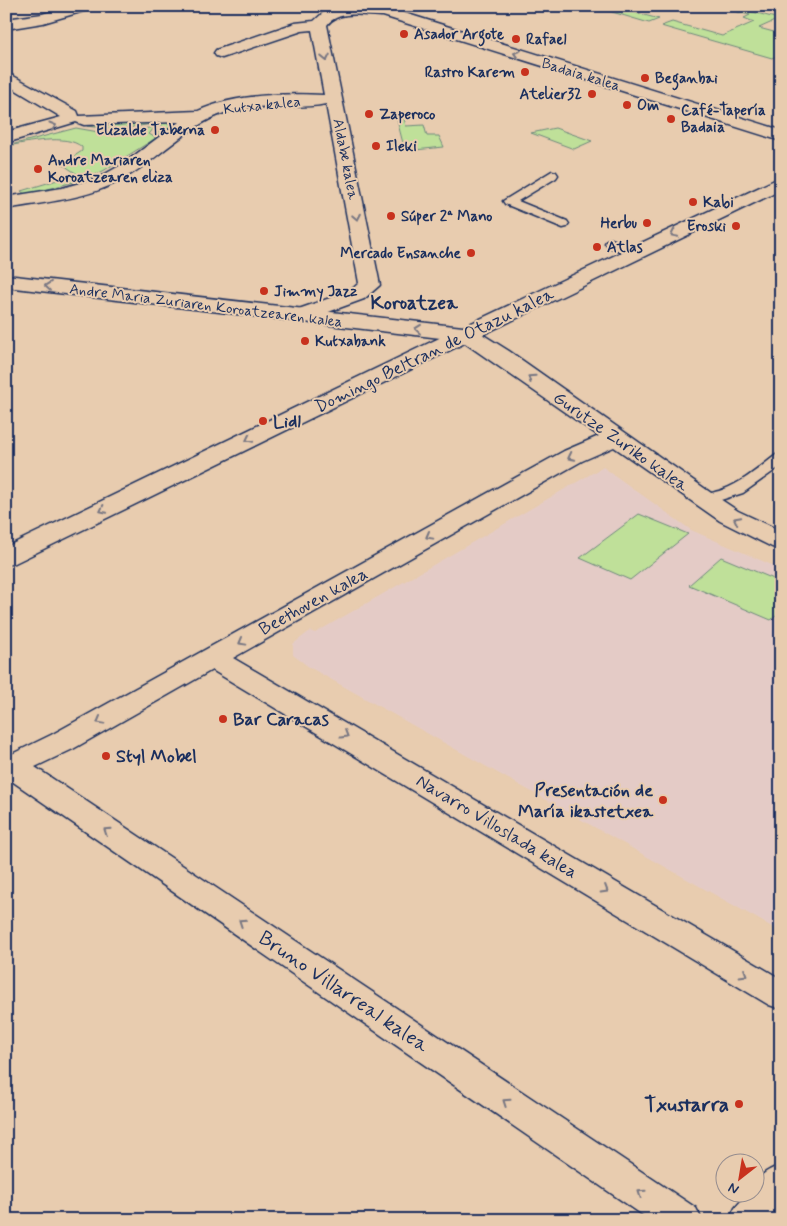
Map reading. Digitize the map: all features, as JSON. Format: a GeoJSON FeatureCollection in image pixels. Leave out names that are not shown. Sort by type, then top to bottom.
{"type":"FeatureCollection","features":[{"type":"Feature","properties":{"kind":"street"},"geometry":{"type":"LineString","coordinates":[[6,24],[43,18],[86,6]]}},
{"type":"Feature","properties":{"kind":"street"},"geometry":{"type":"LineString","coordinates":[[222,53],[300,26],[319,25],[323,18],[333,14],[374,9]]}},
{"type":"Feature","properties":{"kind":"street","name":"Badaia kalea"},"geometry":{"type":"LineString","coordinates":[[374,9],[781,136]]}},
{"type":"Feature","properties":{"kind":"street","name":"Aldabe kalea"},"geometry":{"type":"LineString","coordinates":[[301,316],[357,295],[370,285],[319,25]]}},
{"type":"Feature","properties":{"kind":"street"},"geometry":{"type":"LineString","coordinates":[[6,77],[71,115],[69,120],[58,125],[6,138]]}},
{"type":"Feature","properties":{"kind":"street","name":"Kutxa kalea"},"geometry":{"type":"LineString","coordinates":[[6,203],[73,191],[116,176],[201,116],[222,108],[244,104],[323,100]]}},
{"type":"Feature","properties":{"kind":"street","name":"Kutxa kalea"},"geometry":{"type":"LineString","coordinates":[[84,120],[201,116]]}},
{"type":"Feature","properties":{"kind":"street","name":"Domingo Beltran de Otazu kalea"},"geometry":{"type":"LineString","coordinates":[[6,557],[781,182]]}},
{"type":"Feature","properties":{"kind":"street","name":"Andre Maria Zuriaren Koroatzearen kalea"},"geometry":{"type":"LineString","coordinates":[[6,281],[466,334]]}},
{"type":"Feature","properties":{"kind":"street","name":"Gurutze Zuriko kalea"},"geometry":{"type":"LineString","coordinates":[[466,334],[501,356],[729,516],[781,541]]}},
{"type":"Feature","properties":{"kind":"street","name":"Beethoven kalea"},"geometry":{"type":"LineString","coordinates":[[9,764],[62,742],[573,456],[616,438]]}},
{"type":"Feature","properties":{"kind":"street","name":"Navarro Villoslada kalea"},"geometry":{"type":"LineString","coordinates":[[212,658],[781,996]]}},
{"type":"Feature","properties":{"kind":"street","name":"Bruno Villarreal kalea"},"geometry":{"type":"LineString","coordinates":[[9,764],[682,1220]]}},
{"type":"Feature","properties":{"kind":"street"},"geometry":{"type":"LineString","coordinates":[[749,1220],[781,1181]]}},
{"type":"Feature","properties":{"kind":"lane"},"geometry":{"type":"LineString","coordinates":[[552,175],[509,201],[564,224]]}},
{"type":"Feature","properties":{"kind":"lane"},"geometry":{"type":"LineString","coordinates":[[611,243],[635,254]]}},
{"type":"Feature","properties":{"kind":"lane"},"geometry":{"type":"LineString","coordinates":[[705,500],[730,494],[751,482],[781,458]]}},
{"type":"Feature","properties":{"kind":"shaded area","name":"Presentación de María ikastetxea"},"geometry":{"type":"Polygon","coordinates":[[[603,467],[691,530],[781,569],[781,932],[309,667],[293,655],[293,644],[310,631],[315,633],[603,467]]]}},
{"type":"Feature","properties":{"kind":"green space"},"geometry":{"type":"Polygon","coordinates":[[[592,6],[611,6],[659,19],[649,23],[592,6]]]}},
{"type":"Feature","properties":{"kind":"green space"},"geometry":{"type":"Polygon","coordinates":[[[735,7],[779,19],[759,28],[781,34],[781,54],[772,58],[661,26],[672,22],[722,36],[754,22],[744,18],[750,15],[729,10],[735,7]]]}},
{"type":"Feature","properties":{"kind":"green space"},"geometry":{"type":"Polygon","coordinates":[[[403,115],[406,126],[424,125],[427,136],[439,136],[444,147],[405,151],[396,116],[403,115]]]}},
{"type":"Feature","properties":{"kind":"green space"},"geometry":{"type":"Polygon","coordinates":[[[185,120],[161,136],[157,133],[163,127],[159,123],[114,130],[87,126],[185,120]]]}},
{"type":"Feature","properties":{"kind":"green space"},"geometry":{"type":"Polygon","coordinates":[[[155,127],[149,134],[156,138],[103,171],[88,178],[26,195],[21,191],[77,174],[62,164],[82,151],[82,147],[75,143],[56,140],[35,141],[7,146],[76,128],[110,134],[155,127]]]}},
{"type":"Feature","properties":{"kind":"green space"},"geometry":{"type":"Polygon","coordinates":[[[555,128],[592,141],[574,149],[531,133],[555,128]]]}},
{"type":"Feature","properties":{"kind":"green space"},"geometry":{"type":"Polygon","coordinates":[[[639,514],[688,534],[630,580],[580,558],[639,514]]]}},
{"type":"Feature","properties":{"kind":"green space"},"geometry":{"type":"Polygon","coordinates":[[[721,557],[781,582],[781,612],[771,620],[689,585],[721,557]]]}},
{"type":"Feature","properties":{"kind":"place","name":"Asador Argote"},"geometry":{"type":"Point","coordinates":[404,34]}},
{"type":"Feature","properties":{"kind":"place","name":"Rafael"},"geometry":{"type":"Point","coordinates":[516,39]}},
{"type":"Feature","properties":{"kind":"place","name":"Rastro Karem"},"geometry":{"type":"Point","coordinates":[525,72]}},
{"type":"Feature","properties":{"kind":"place","name":"Beganbai"},"geometry":{"type":"Point","coordinates":[645,78]}},
{"type":"Feature","properties":{"kind":"place","name":"Atelier32"},"geometry":{"type":"Point","coordinates":[592,94]}},
{"type":"Feature","properties":{"kind":"place","name":"Om"},"geometry":{"type":"Point","coordinates":[627,105]}},
{"type":"Feature","properties":{"kind":"place","name":"Zaperoco"},"geometry":{"type":"Point","coordinates":[369,114]}},
{"type":"Feature","properties":{"kind":"place","name":"Café-Tapería Badaia"},"geometry":{"type":"Point","coordinates":[671,119]}},
{"type":"Feature","properties":{"kind":"place","name":"Elizalde Taberna"},"geometry":{"type":"Point","coordinates":[215,130]}},
{"type":"Feature","properties":{"kind":"place","name":"Ileki"},"geometry":{"type":"Point","coordinates":[376,146]}},
{"type":"Feature","properties":{"kind":"place","name":"Andre Mariaren Koroatzearen eliza"},"geometry":{"type":"Point","coordinates":[38,169]}},
{"type":"Feature","properties":{"kind":"place","name":"Kabi"},"geometry":{"type":"Point","coordinates":[693,202]}},
{"type":"Feature","properties":{"kind":"place","name":"Súper 2ª Mano"},"geometry":{"type":"Point","coordinates":[391,216]}},
{"type":"Feature","properties":{"kind":"place","name":"Herbu"},"geometry":{"type":"Point","coordinates":[647,223]}},
{"type":"Feature","properties":{"kind":"place","name":"Eroski"},"geometry":{"type":"Point","coordinates":[736,226]}},
{"type":"Feature","properties":{"kind":"place","name":"Atlas"},"geometry":{"type":"Point","coordinates":[597,247]}},
{"type":"Feature","properties":{"kind":"place","name":"Mercado Ensanche"},"geometry":{"type":"Point","coordinates":[471,253]}},
{"type":"Feature","properties":{"kind":"place","name":"Jimmy Jazz"},"geometry":{"type":"Point","coordinates":[264,291]}},
{"type":"Feature","properties":{"kind":"place","name":"Kutxabank"},"geometry":{"type":"Point","coordinates":[305,341]}},
{"type":"Feature","properties":{"kind":"place","name":"Lidl"},"geometry":{"type":"Point","coordinates":[263,421]}},
{"type":"Feature","properties":{"kind":"place","name":"Bar Caracas"},"geometry":{"type":"Point","coordinates":[223,719]}},
{"type":"Feature","properties":{"kind":"place","name":"Styl Mobel"},"geometry":{"type":"Point","coordinates":[106,756]}},
{"type":"Feature","properties":{"kind":"place","name":"Presentación de María ikastetxea"},"geometry":{"type":"Point","coordinates":[663,800]}},
{"type":"Feature","properties":{"kind":"place","name":"Txustarra"},"geometry":{"type":"Point","coordinates":[739,1104]}},
{"type":"Feature","properties":{"kind":"district","name":"Koroatzea"},"geometry":{"type":"Point","coordinates":[414,302]}}]}
